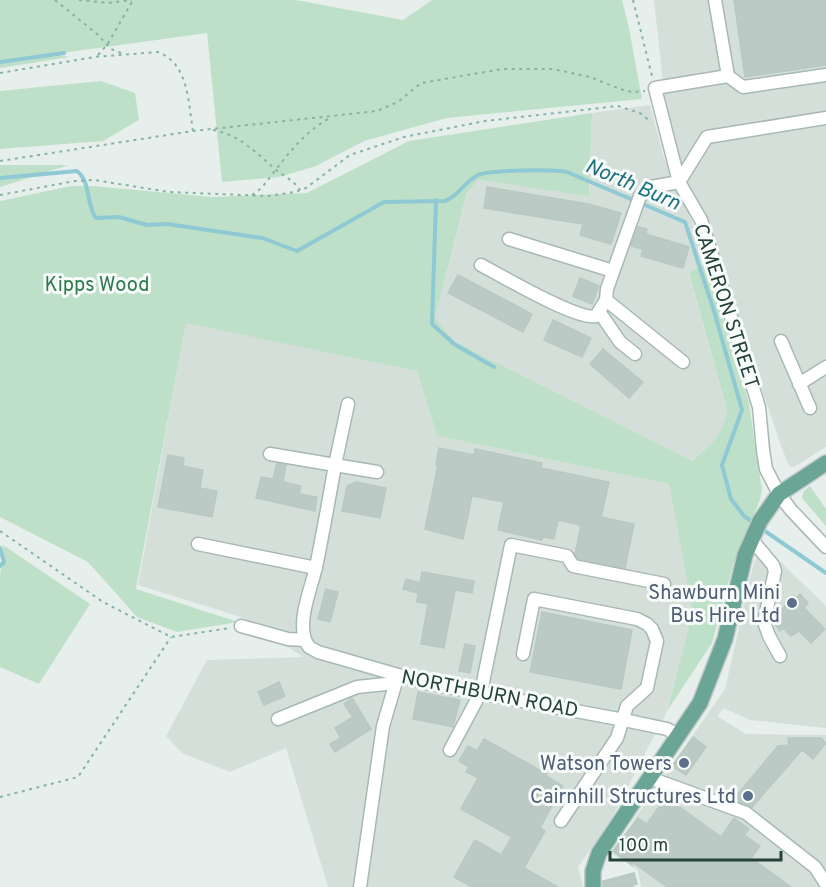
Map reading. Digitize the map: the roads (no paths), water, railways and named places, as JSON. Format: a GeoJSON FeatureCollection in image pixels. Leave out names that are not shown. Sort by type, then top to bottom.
{"type":"FeatureCollection","features":[{"type":"Feature","properties":{"kind":"main road"},"geometry":{"type":"LineString","coordinates":[[592,887],[593,871],[599,853],[700,703],[725,639],[738,579],[756,530],[779,494],[826,463]]}},
{"type":"Feature","properties":{"kind":"street"},"geometry":{"type":"LineString","coordinates":[[715,0],[729,76],[743,87],[826,75]]}},
{"type":"Feature","properties":{"kind":"street","name":"CAMERON STREET"},"geometry":{"type":"LineString","coordinates":[[729,76],[656,88],[679,182],[701,220],[759,407],[762,450],[766,469],[779,494],[791,510],[826,547]]}},
{"type":"Feature","properties":{"kind":"street"},"geometry":{"type":"LineString","coordinates":[[481,265],[591,317],[600,313],[606,300],[607,289],[640,196],[651,187],[679,182],[707,137],[826,118]]}},
{"type":"Feature","properties":{"kind":"street"},"geometry":{"type":"LineString","coordinates":[[509,239],[613,271]]}},
{"type":"Feature","properties":{"kind":"street"},"geometry":{"type":"LineString","coordinates":[[606,300],[683,362]]}},
{"type":"Feature","properties":{"kind":"street"},"geometry":{"type":"LineString","coordinates":[[600,313],[620,342],[635,354]]}},
{"type":"Feature","properties":{"kind":"street"},"geometry":{"type":"LineString","coordinates":[[781,341],[810,408]]}},
{"type":"Feature","properties":{"kind":"street"},"geometry":{"type":"LineString","coordinates":[[799,384],[826,367]]}},
{"type":"Feature","properties":{"kind":"street"},"geometry":{"type":"LineString","coordinates":[[305,640],[302,631],[303,621],[316,568],[348,404]]}},
{"type":"Feature","properties":{"kind":"street"},"geometry":{"type":"LineString","coordinates":[[270,454],[377,472]]}},
{"type":"Feature","properties":{"kind":"street"},"geometry":{"type":"LineString","coordinates":[[756,530],[775,571],[764,622],[780,656]]}},
{"type":"Feature","properties":{"kind":"street"},"geometry":{"type":"LineString","coordinates":[[198,544],[316,568]]}},
{"type":"Feature","properties":{"kind":"street"},"geometry":{"type":"LineString","coordinates":[[450,750],[481,692],[511,545],[567,556],[573,566],[664,585]]}},
{"type":"Feature","properties":{"kind":"street"},"geometry":{"type":"LineString","coordinates":[[523,654],[534,599],[637,619],[652,629],[657,641],[647,688],[627,706],[617,738],[561,821]]}},
{"type":"Feature","properties":{"kind":"street","name":"NORTHBURN ROAD"},"geometry":{"type":"LineString","coordinates":[[241,626],[288,639],[305,640],[309,647],[318,652],[397,679],[481,692],[624,720],[667,729],[679,736]]}},
{"type":"Feature","properties":{"kind":"street"},"geometry":{"type":"LineString","coordinates":[[278,719],[357,687],[397,679],[383,726],[360,887]]}},
{"type":"Feature","properties":{"kind":"street"},"geometry":{"type":"LineString","coordinates":[[650,778],[746,813],[815,867],[826,884]]}},
{"type":"Feature","properties":{"kind":"waterway"},"geometry":{"type":"LineString","coordinates":[[0,62],[64,53]]}},
{"type":"Feature","properties":{"kind":"waterway","name":"North Burn"},"geometry":{"type":"LineString","coordinates":[[0,178],[77,171],[87,187],[96,218],[119,217],[147,225],[167,224],[262,238],[297,251],[384,202],[445,201],[478,175],[494,172],[536,170],[567,172],[685,222],[714,311],[742,410],[722,465],[731,499],[744,516],[754,523]]}},
{"type":"Feature","properties":{"kind":"waterway"},"geometry":{"type":"LineString","coordinates":[[436,200],[432,324],[454,344],[494,367]]}},
{"type":"Feature","properties":{"kind":"waterway","name":"North Burn"},"geometry":{"type":"LineString","coordinates":[[762,529],[826,573]]}},
{"type":"Feature","properties":{"kind":"waterway"},"geometry":{"type":"LineString","coordinates":[[0,548],[4,562],[0,566]]}},
{"type":"Feature","properties":{"kind":"place","name":"Shawburn Mini Bus Hire Ltd"},"geometry":{"type":"Point","coordinates":[792,603]}},
{"type":"Feature","properties":{"kind":"place","name":"Watson Towers"},"geometry":{"type":"Point","coordinates":[684,763]}},
{"type":"Feature","properties":{"kind":"place","name":"Cairnhill Structures Ltd"},"geometry":{"type":"Point","coordinates":[748,796]}},
{"type":"Feature","properties":{"kind":"park label","name":"Kipps Wood"},"geometry":{"type":"Point","coordinates":[97,284]}}]}
